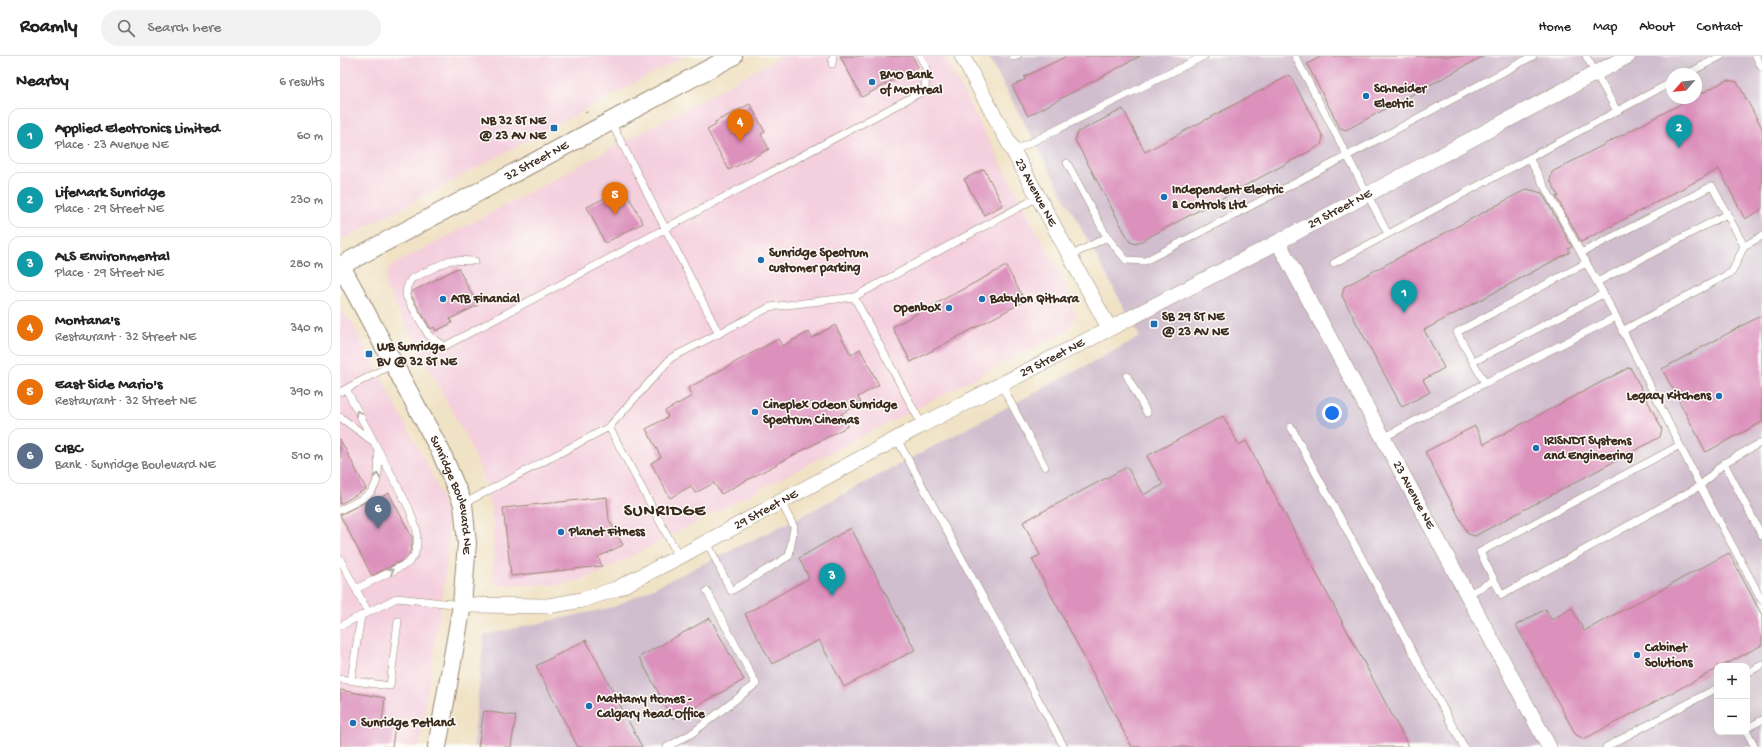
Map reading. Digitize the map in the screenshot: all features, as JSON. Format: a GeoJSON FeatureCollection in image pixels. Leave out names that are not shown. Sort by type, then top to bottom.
{"type":"FeatureCollection","features":[{"type":"Feature","properties":{"kind":"street","name":"32 Street NE"},"geometry":{"type":"LineString","coordinates":[[340,265],[733,56]]}},
{"type":"Feature","properties":{"kind":"street","name":"23 Avenue NE"},"geometry":{"type":"LineString","coordinates":[[962,56],[1109,328]]}},
{"type":"Feature","properties":{"kind":"street","name":"29 Street NE"},"geometry":{"type":"LineString","coordinates":[[462,605],[548,606],[582,600],[616,589],[707,542],[922,425],[1278,242],[1628,56]]}},
{"type":"Feature","properties":{"kind":"street","name":"23 Avenue NE"},"geometry":{"type":"LineString","coordinates":[[1278,242],[1549,747]]}},
{"type":"Feature","properties":{"kind":"street","name":"Sunridge Boulevard NE"},"geometry":{"type":"LineString","coordinates":[[340,265],[441,452],[463,504],[467,543],[462,605],[437,747]]}},
{"type":"Feature","properties":{"kind":"lane"},"geometry":{"type":"LineString","coordinates":[[832,64],[833,56]]}},
{"type":"Feature","properties":{"kind":"lane"},"geometry":{"type":"LineString","coordinates":[[475,261],[450,260],[411,279],[407,287],[406,296],[429,336],[445,346],[925,90],[926,68],[920,56]]}},
{"type":"Feature","properties":{"kind":"lane"},"geometry":{"type":"LineString","coordinates":[[1014,151],[1204,56]]}},
{"type":"Feature","properties":{"kind":"lane"},"geometry":{"type":"LineString","coordinates":[[1295,56],[1388,234]]}},
{"type":"Feature","properties":{"kind":"lane"},"geometry":{"type":"LineString","coordinates":[[1067,163],[1107,237],[1126,260],[1145,261],[1347,156],[1533,56]]}},
{"type":"Feature","properties":{"kind":"lane"},"geometry":{"type":"LineString","coordinates":[[1586,56],[1617,111]]}},
{"type":"Feature","properties":{"kind":"lane"},"geometry":{"type":"LineString","coordinates":[[1698,68],[1721,56]]}},
{"type":"Feature","properties":{"kind":"lane"},"geometry":{"type":"LineString","coordinates":[[1756,56],[1762,68]]}},
{"type":"Feature","properties":{"kind":"lane"},"geometry":{"type":"LineString","coordinates":[[1334,263],[1666,85]]}},
{"type":"Feature","properties":{"kind":"lane"},"geometry":{"type":"LineString","coordinates":[[611,121],[718,334]]}},
{"type":"Feature","properties":{"kind":"lane"},"geometry":{"type":"LineString","coordinates":[[1529,158],[1616,317],[1700,486],[1762,600]]}},
{"type":"Feature","properties":{"kind":"lane"},"geometry":{"type":"LineString","coordinates":[[1581,253],[1712,186],[1744,246]]}},
{"type":"Feature","properties":{"kind":"lane"},"geometry":{"type":"LineString","coordinates":[[463,504],[609,427],[671,358],[770,307],[854,297],[1038,197]]}},
{"type":"Feature","properties":{"kind":"lane"},"geometry":{"type":"LineString","coordinates":[[1597,282],[1727,214]]}},
{"type":"Feature","properties":{"kind":"lane"},"geometry":{"type":"LineString","coordinates":[[1622,331],[1732,272],[1744,246],[1762,236]]}},
{"type":"Feature","properties":{"kind":"lane"},"geometry":{"type":"LineString","coordinates":[[1070,256],[1107,237]]}},
{"type":"Feature","properties":{"kind":"lane"},"geometry":{"type":"LineString","coordinates":[[1485,383],[1457,332],[1586,263]]}},
{"type":"Feature","properties":{"kind":"lane"},"geometry":{"type":"LineString","coordinates":[[1473,362],[1603,294]]}},
{"type":"Feature","properties":{"kind":"lane"},"geometry":{"type":"LineString","coordinates":[[854,297],[922,425]]}},
{"type":"Feature","properties":{"kind":"lane"},"geometry":{"type":"LineString","coordinates":[[1383,438],[1485,383],[1616,317]]}},
{"type":"Feature","properties":{"kind":"lane"},"geometry":{"type":"LineString","coordinates":[[356,589],[408,563],[414,556],[417,545],[417,531],[409,508],[378,450],[343,391],[394,364]]}},
{"type":"Feature","properties":{"kind":"lane"},"geometry":{"type":"LineString","coordinates":[[1127,376],[1148,413]]}},
{"type":"Feature","properties":{"kind":"lane"},"geometry":{"type":"LineString","coordinates":[[1001,384],[1045,467]]}},
{"type":"Feature","properties":{"kind":"lane"},"geometry":{"type":"LineString","coordinates":[[340,417],[369,438],[378,450],[379,462],[374,488],[370,494],[340,510]]}},
{"type":"Feature","properties":{"kind":"lane"},"geometry":{"type":"LineString","coordinates":[[609,427],[679,557]]}},
{"type":"Feature","properties":{"kind":"lane"},"geometry":{"type":"LineString","coordinates":[[1291,427],[1464,747]]}},
{"type":"Feature","properties":{"kind":"lane"},"geometry":{"type":"LineString","coordinates":[[897,439],[1064,747]]}},
{"type":"Feature","properties":{"kind":"lane"},"geometry":{"type":"LineString","coordinates":[[1680,445],[1480,552],[1502,595],[1700,486],[1724,463],[1762,442]]}},
{"type":"Feature","properties":{"kind":"lane"},"geometry":{"type":"LineString","coordinates":[[1724,463],[1762,536]]}},
{"type":"Feature","properties":{"kind":"lane"},"geometry":{"type":"LineString","coordinates":[[707,542],[731,590],[789,556],[794,527],[781,502]]}},
{"type":"Feature","properties":{"kind":"lane"},"geometry":{"type":"LineString","coordinates":[[340,559],[368,612]]}},
{"type":"Feature","properties":{"kind":"lane"},"geometry":{"type":"LineString","coordinates":[[1467,595],[1494,580]]}},
{"type":"Feature","properties":{"kind":"lane"},"geometry":{"type":"LineString","coordinates":[[667,747],[691,734],[756,684],[707,591]]}},
{"type":"Feature","properties":{"kind":"lane"},"geometry":{"type":"LineString","coordinates":[[340,626],[397,598],[462,605]]}},
{"type":"Feature","properties":{"kind":"lane"},"geometry":{"type":"LineString","coordinates":[[351,680],[361,616]]}},
{"type":"Feature","properties":{"kind":"lane"},"geometry":{"type":"LineString","coordinates":[[340,679],[390,686],[398,621]]}},
{"type":"Feature","properties":{"kind":"lane"},"geometry":{"type":"LineString","coordinates":[[1750,671],[1762,665]]}},
{"type":"Feature","properties":{"kind":"lane"},"geometry":{"type":"LineString","coordinates":[[1606,747],[1714,690]]}},
{"type":"Feature","properties":{"kind":"lane"},"geometry":{"type":"LineString","coordinates":[[1750,726],[1762,720]]}},
{"type":"Feature","properties":{"kind":"lane"},"geometry":{"type":"LineString","coordinates":[[1749,735],[1755,747]]}},
{"type":"Feature","properties":{"kind":"shaded area"},"geometry":{"type":"Polygon","coordinates":[[[340,56],[685,56],[340,241],[340,56]]]}},
{"type":"Feature","properties":{"kind":"shaded area"},"geometry":{"type":"Polygon","coordinates":[[[782,56],[944,56],[1065,284],[1072,300],[1075,316],[1069,329],[602,572],[581,580],[554,585],[494,585],[493,521],[485,481],[469,443],[385,286],[388,270],[393,265],[782,56]]]}},
{"type":"Feature","properties":{"kind":"shaded area"},"geometry":{"type":"Polygon","coordinates":[[[988,56],[1762,56],[1762,747],[473,747],[484,635],[614,607],[800,517],[1140,337],[988,56]]]}},
{"type":"Feature","properties":{"kind":"shaded area"},"geometry":{"type":"Polygon","coordinates":[[[340,309],[350,320],[430,470],[440,494],[446,515],[448,538],[446,569],[419,747],[340,747],[340,309]]]}},
{"type":"Feature","properties":{"kind":"building","name":"BMO Bank of Montreal"},"geometry":{"type":"Polygon","coordinates":[[[840,56],[912,56],[918,67],[862,97],[840,56]]]}},
{"type":"Feature","properties":{"kind":"building"},"geometry":{"type":"Polygon","coordinates":[[[1067,56],[1140,56],[1028,116],[1012,86],[1026,79],[1024,77],[1067,56]]]}},
{"type":"Feature","properties":{"kind":"building","name":"Schneider Electric"},"geometry":{"type":"Polygon","coordinates":[[[1322,56],[1484,56],[1346,130],[1340,128],[1307,64],[1322,56]]]}},
{"type":"Feature","properties":{"kind":"building","name":"Independent Electric & Controls Ltd"},"geometry":{"type":"Polygon","coordinates":[[[1290,75],[1323,137],[1321,145],[1136,244],[1130,242],[1075,140],[1078,132],[1123,109],[1145,152],[1290,75]]]}},
{"type":"Feature","properties":{"kind":"building"},"geometry":{"type":"Polygon","coordinates":[[[1727,80],[1737,82],[1762,128],[1762,209],[1745,219],[1719,169],[1581,242],[1556,196],[1559,197],[1550,180],[1552,172],[1681,104],[1702,104],[1702,93],[1727,80]]]}},
{"type":"Feature","properties":{"kind":"building"},"geometry":{"type":"Polygon","coordinates":[[[750,104],[765,132],[761,134],[769,149],[729,170],[707,130],[716,125],[715,122],[750,104]]]}},
{"type":"Feature","properties":{"kind":"building"},"geometry":{"type":"Polygon","coordinates":[[[984,169],[1003,205],[984,215],[964,179],[984,169]]]}},
{"type":"Feature","properties":{"kind":"building"},"geometry":{"type":"Polygon","coordinates":[[[624,188],[643,223],[605,243],[587,207],[624,188]]]}},
{"type":"Feature","properties":{"kind":"building"},"geometry":{"type":"Polygon","coordinates":[[[1527,189],[1542,193],[1572,247],[1568,249],[1570,252],[1424,330],[1444,368],[1423,380],[1430,392],[1402,407],[1342,296],[1344,287],[1527,189]]]}},
{"type":"Feature","properties":{"kind":"building"},"geometry":{"type":"Polygon","coordinates":[[[1006,266],[1025,301],[911,362],[892,327],[1006,266]]]}},
{"type":"Feature","properties":{"kind":"building","name":"ATB Financial"},"geometry":{"type":"Polygon","coordinates":[[[458,268],[478,305],[450,319],[452,323],[436,331],[434,327],[431,329],[411,295],[411,292],[458,268]]]}},
{"type":"Feature","properties":{"kind":"building","name":"Legacy Kitchens"},"geometry":{"type":"Polygon","coordinates":[[[1762,315],[1762,422],[1706,452],[1662,369],[1762,315]]]}},
{"type":"Feature","properties":{"kind":"building","name":"Cineplex Odeon Sunridge Spectrum Cinemas"},"geometry":{"type":"Polygon","coordinates":[[[835,325],[851,355],[860,349],[879,385],[858,397],[861,403],[841,414],[848,426],[721,494],[714,483],[695,493],[691,486],[670,498],[651,463],[661,457],[646,429],[668,417],[665,411],[692,396],[688,388],[778,339],[782,346],[809,332],[812,338],[835,325]]]}},
{"type":"Feature","properties":{"kind":"building","name":"IRISNDT Systems and Engineering"},"geometry":{"type":"Polygon","coordinates":[[[1630,367],[1662,429],[1660,437],[1475,536],[1468,534],[1425,452],[1475,426],[1484,444],[1630,367]]]}},
{"type":"Feature","properties":{"kind":"building"},"geometry":{"type":"Polygon","coordinates":[[[1223,416],[1239,445],[1246,441],[1409,747],[1132,747],[1032,559],[1040,555],[1023,522],[1127,467],[1143,495],[1163,485],[1147,456],[1223,416]]]}},
{"type":"Feature","properties":{"kind":"building"},"geometry":{"type":"Polygon","coordinates":[[[340,439],[366,489],[340,504],[340,439]]]}},
{"type":"Feature","properties":{"kind":"building"},"geometry":{"type":"Polygon","coordinates":[[[389,493],[412,537],[412,544],[409,554],[405,559],[372,576],[340,515],[371,499],[373,502],[389,493]]]}},
{"type":"Feature","properties":{"kind":"building","name":"Planet Fitness"},"geometry":{"type":"Polygon","coordinates":[[[607,497],[609,520],[623,545],[598,557],[602,566],[511,576],[503,508],[607,497]]]}},
{"type":"Feature","properties":{"kind":"building"},"geometry":{"type":"Polygon","coordinates":[[[851,528],[915,650],[844,687],[819,640],[772,664],[745,614],[809,578],[799,558],[851,528]]]}},
{"type":"Feature","properties":{"kind":"building","name":"Cabinet Solutions"},"geometry":{"type":"Polygon","coordinates":[[[1729,553],[1762,615],[1762,645],[1728,663],[1714,663],[1714,671],[1584,739],[1576,735],[1516,625],[1546,609],[1551,620],[1572,608],[1584,631],[1729,553]]]}},
{"type":"Feature","properties":{"kind":"building"},"geometry":{"type":"Polygon","coordinates":[[[710,618],[744,680],[673,719],[639,657],[710,618]]]}},
{"type":"Feature","properties":{"kind":"building","name":"Mattamy Homes - Calgary Head Office"},"geometry":{"type":"Polygon","coordinates":[[[586,640],[642,747],[578,747],[536,666],[586,640]]]}},
{"type":"Feature","properties":{"kind":"building"},"geometry":{"type":"Polygon","coordinates":[[[340,690],[385,698],[382,722],[395,725],[392,747],[340,747],[340,690]]]}},
{"type":"Feature","properties":{"kind":"building"},"geometry":{"type":"Polygon","coordinates":[[[484,711],[516,716],[511,747],[478,747],[484,711]]]}},
{"type":"Feature","properties":{"kind":"place","name":"BMO Bank of Montreal"},"geometry":{"type":"Point","coordinates":[872,82]}},
{"type":"Feature","properties":{"kind":"place","name":"Schneider Electric"},"geometry":{"type":"Point","coordinates":[1366,96]}},
{"type":"Feature","properties":{"kind":"place","name":"NB 32 ST NE @ 23 AV NE"},"geometry":{"type":"Point","coordinates":[554,128]}},
{"type":"Feature","properties":{"kind":"place","name":"Montana's"},"geometry":{"type":"Point","coordinates":[740,142]}},
{"type":"Feature","properties":{"kind":"place","name":"LifeMark Sunridge"},"geometry":{"type":"Point","coordinates":[1679,148]}},
{"type":"Feature","properties":{"kind":"place","name":"Independent Electric & Controls Ltd"},"geometry":{"type":"Point","coordinates":[1164,197]}},
{"type":"Feature","properties":{"kind":"place","name":"East Side Mario's"},"geometry":{"type":"Point","coordinates":[615,215]}},
{"type":"Feature","properties":{"kind":"place","name":"Sunridge Spectrum customer parking"},"geometry":{"type":"Point","coordinates":[761,260]}},
{"type":"Feature","properties":{"kind":"place","name":"ATB Financial"},"geometry":{"type":"Point","coordinates":[443,299]}},
{"type":"Feature","properties":{"kind":"place","name":"Babylon Qithara"},"geometry":{"type":"Point","coordinates":[982,299]}},
{"type":"Feature","properties":{"kind":"place","name":"Openbox"},"geometry":{"type":"Point","coordinates":[949,308]}},
{"type":"Feature","properties":{"kind":"place","name":"Applied Electronics Limited"},"geometry":{"type":"Point","coordinates":[1404,313]}},
{"type":"Feature","properties":{"kind":"place","name":"SB 29 ST NE @ 23 AV NE"},"geometry":{"type":"Point","coordinates":[1154,324]}},
{"type":"Feature","properties":{"kind":"place","name":"WB Sunridge BV @ 32 ST NE"},"geometry":{"type":"Point","coordinates":[369,354]}},
{"type":"Feature","properties":{"kind":"place","name":"Legacy Kitchens"},"geometry":{"type":"Point","coordinates":[1719,396]}},
{"type":"Feature","properties":{"kind":"place","name":"Cineplex Odeon Sunridge Spectrum Cinemas"},"geometry":{"type":"Point","coordinates":[755,412]}},
{"type":"Feature","properties":{"kind":"place","name":"IRISNDT Systems and Engineering"},"geometry":{"type":"Point","coordinates":[1536,448]}},
{"type":"Feature","properties":{"kind":"place","name":"CIBC"},"geometry":{"type":"Point","coordinates":[378,529]}},
{"type":"Feature","properties":{"kind":"place","name":"Planet Fitness"},"geometry":{"type":"Point","coordinates":[561,532]}},
{"type":"Feature","properties":{"kind":"place","name":"ALS Environmental"},"geometry":{"type":"Point","coordinates":[832,596]}},
{"type":"Feature","properties":{"kind":"place","name":"Cabinet Solutions"},"geometry":{"type":"Point","coordinates":[1637,655]}},
{"type":"Feature","properties":{"kind":"place","name":"Mattamy Homes - Calgary Head Office"},"geometry":{"type":"Point","coordinates":[589,706]}},
{"type":"Feature","properties":{"kind":"place","name":"Sunridge Petland"},"geometry":{"type":"Point","coordinates":[353,723]}},
{"type":"Feature","properties":{"kind":"district","name":"SUNRIDGE"},"geometry":{"type":"Point","coordinates":[665,512]}}]}
